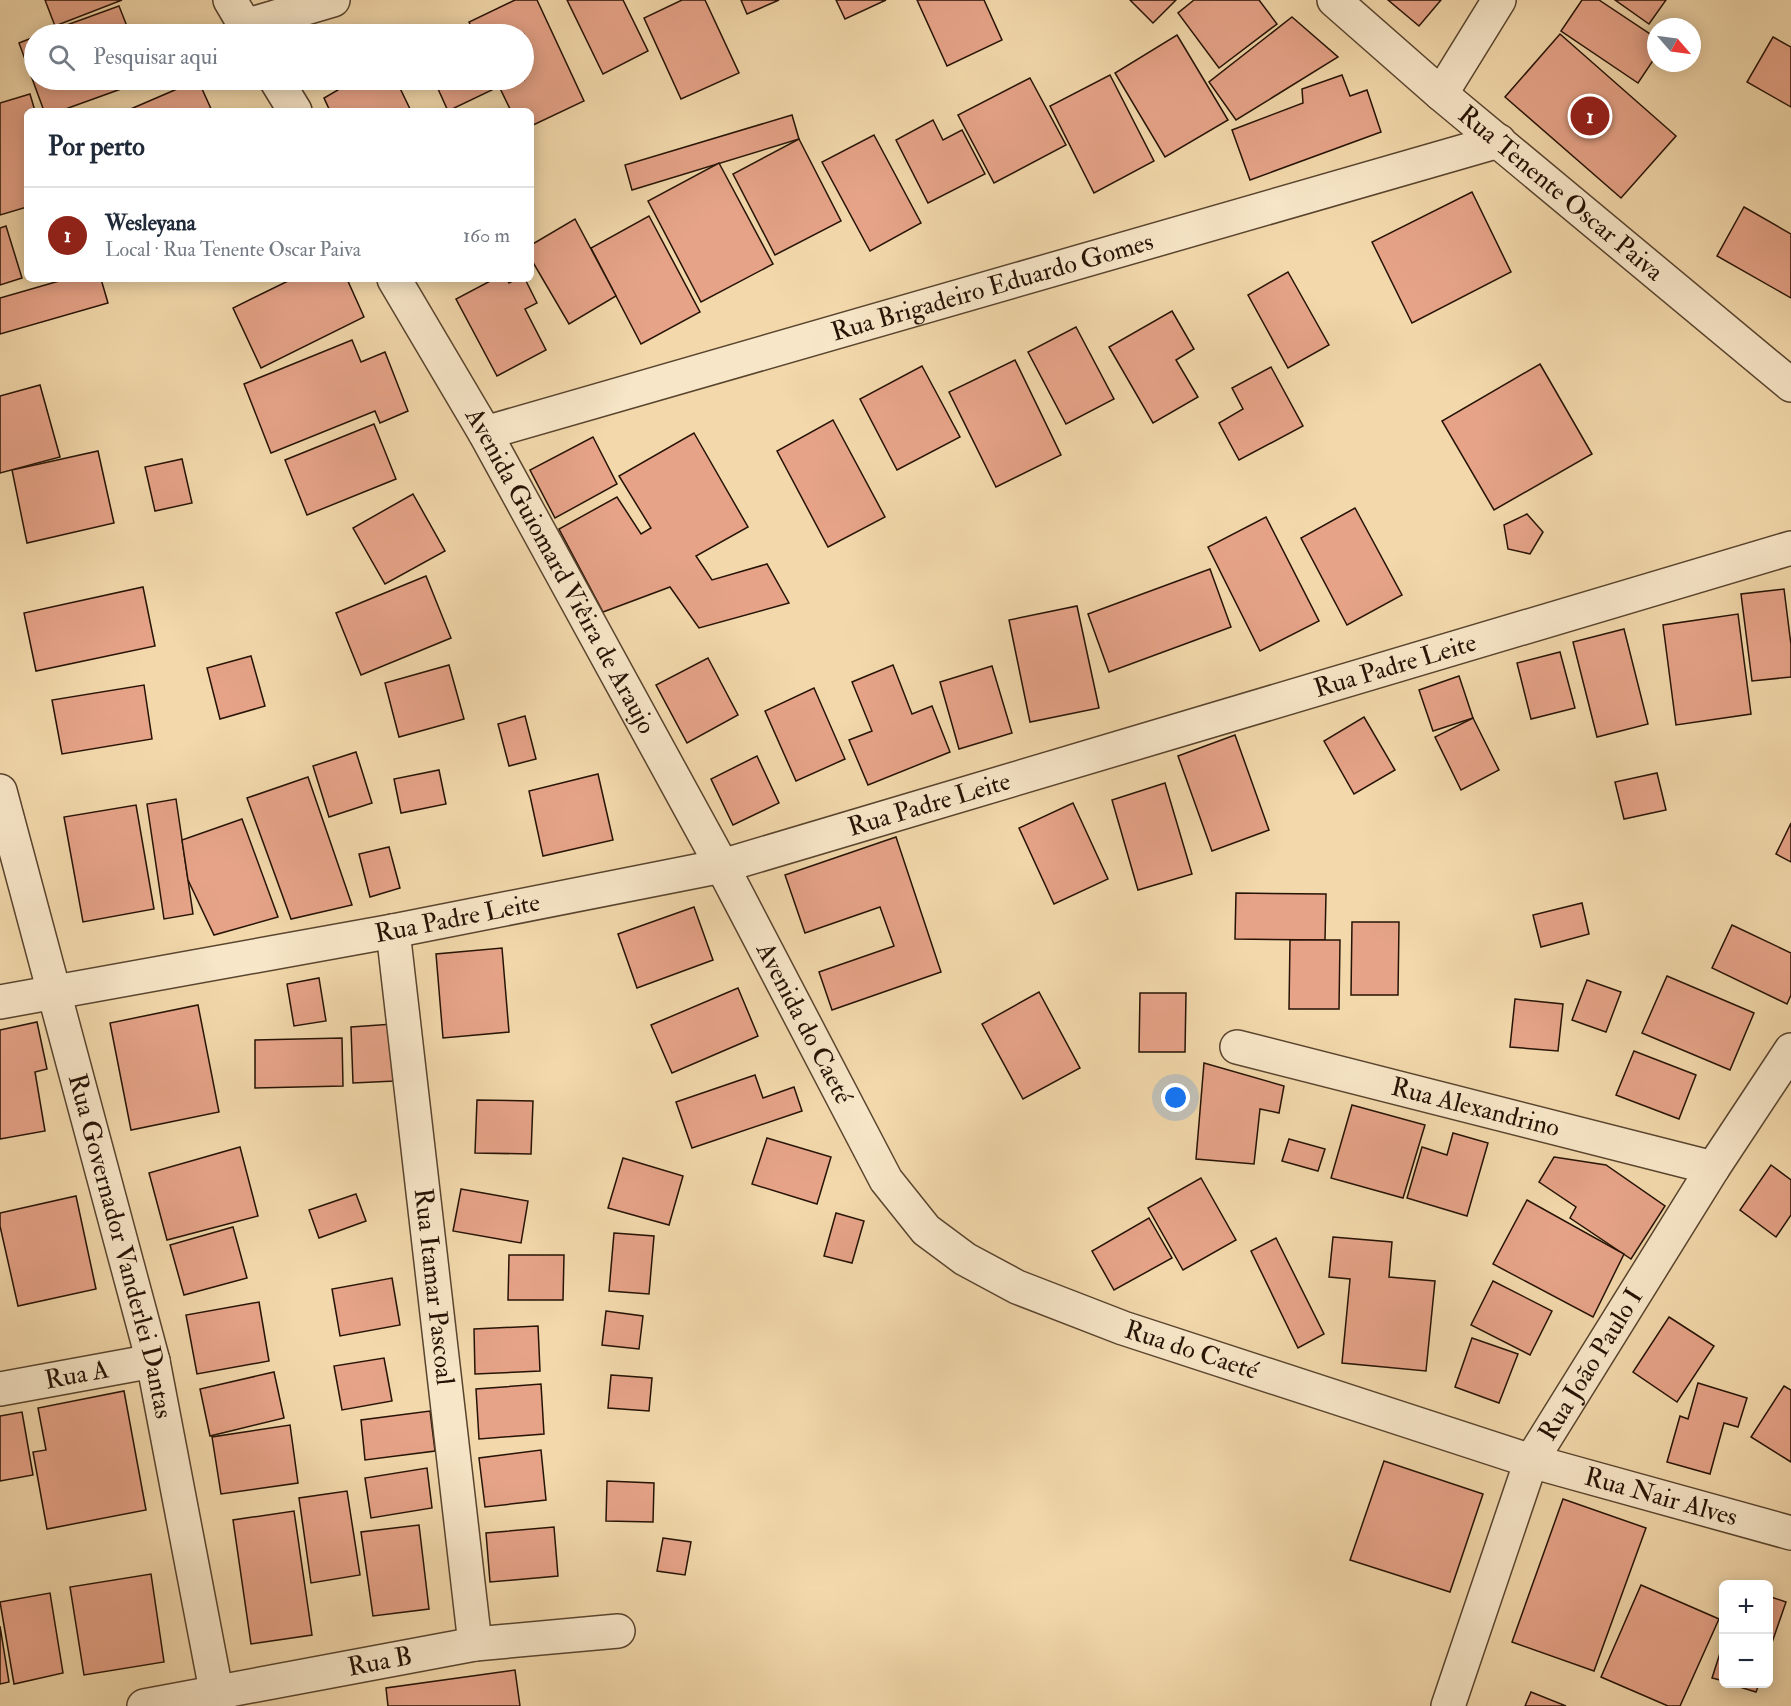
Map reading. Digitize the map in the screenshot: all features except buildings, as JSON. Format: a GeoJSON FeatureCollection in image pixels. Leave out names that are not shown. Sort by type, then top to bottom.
{"type":"FeatureCollection","features":[{"type":"Feature","properties":{"kind":"street"},"geometry":{"type":"LineString","coordinates":[[242,20],[333,0]]}},
{"type":"Feature","properties":{"kind":"street","name":"Rua Tenente Oscar Paiva"},"geometry":{"type":"LineString","coordinates":[[1334,0],[1441,94],[1791,385]]}},
{"type":"Feature","properties":{"kind":"street"},"geometry":{"type":"LineString","coordinates":[[1441,94],[1499,0]]}},
{"type":"Feature","properties":{"kind":"street"},"geometry":{"type":"LineString","coordinates":[[282,90],[293,108]]}},
{"type":"Feature","properties":{"kind":"street","name":"Rua Brigadeiro Eduardo Gomes"},"geometry":{"type":"LineString","coordinates":[[485,433],[1499,141]]}},
{"type":"Feature","properties":{"kind":"street","name":"Avenida Guiomard Viêira de Araujo"},"geometry":{"type":"LineString","coordinates":[[396,282],[485,433],[722,866]]}},
{"type":"Feature","properties":{"kind":"street","name":"Rua Padre Leite"},"geometry":{"type":"LineString","coordinates":[[0,1002],[393,932],[722,866],[1791,548]]}},
{"type":"Feature","properties":{"kind":"street","name":"Rua Governador Vanderlei Dantas"},"geometry":{"type":"LineString","coordinates":[[0,791],[153,1361],[218,1700]]}},
{"type":"Feature","properties":{"kind":"street","name":"Avenida do Caeté"},"geometry":{"type":"LineString","coordinates":[[722,866],[886,1180]]}},
{"type":"Feature","properties":{"kind":"street","name":"Rua Itamar Pascoal"},"geometry":{"type":"LineString","coordinates":[[393,932],[475,1644]]}},
{"type":"Feature","properties":{"kind":"street","name":"Rua Alexandrino"},"geometry":{"type":"LineString","coordinates":[[1238,1047],[1713,1168]]}},
{"type":"Feature","properties":{"kind":"street","name":"Rua João Paulo I"},"geometry":{"type":"LineString","coordinates":[[1448,1706],[1531,1461],[1713,1168],[1790,1056]]}},
{"type":"Feature","properties":{"kind":"street","name":"Rua do Caeté"},"geometry":{"type":"LineString","coordinates":[[886,1180],[926,1230],[966,1259],[1017,1287],[1123,1328],[1531,1461]]}},
{"type":"Feature","properties":{"kind":"street","name":"Rua A"},"geometry":{"type":"LineString","coordinates":[[0,1389],[153,1361]]}},
{"type":"Feature","properties":{"kind":"street","name":"Rua Nair Alves"},"geometry":{"type":"LineString","coordinates":[[1531,1461],[1791,1533]]}},
{"type":"Feature","properties":{"kind":"street","name":"Rua B"},"geometry":{"type":"LineString","coordinates":[[144,1706],[218,1700],[475,1644],[618,1631]]}},
{"type":"Feature","properties":{"kind":"place","name":"Wesleyana"},"geometry":{"type":"Point","coordinates":[1590,116]}}]}
